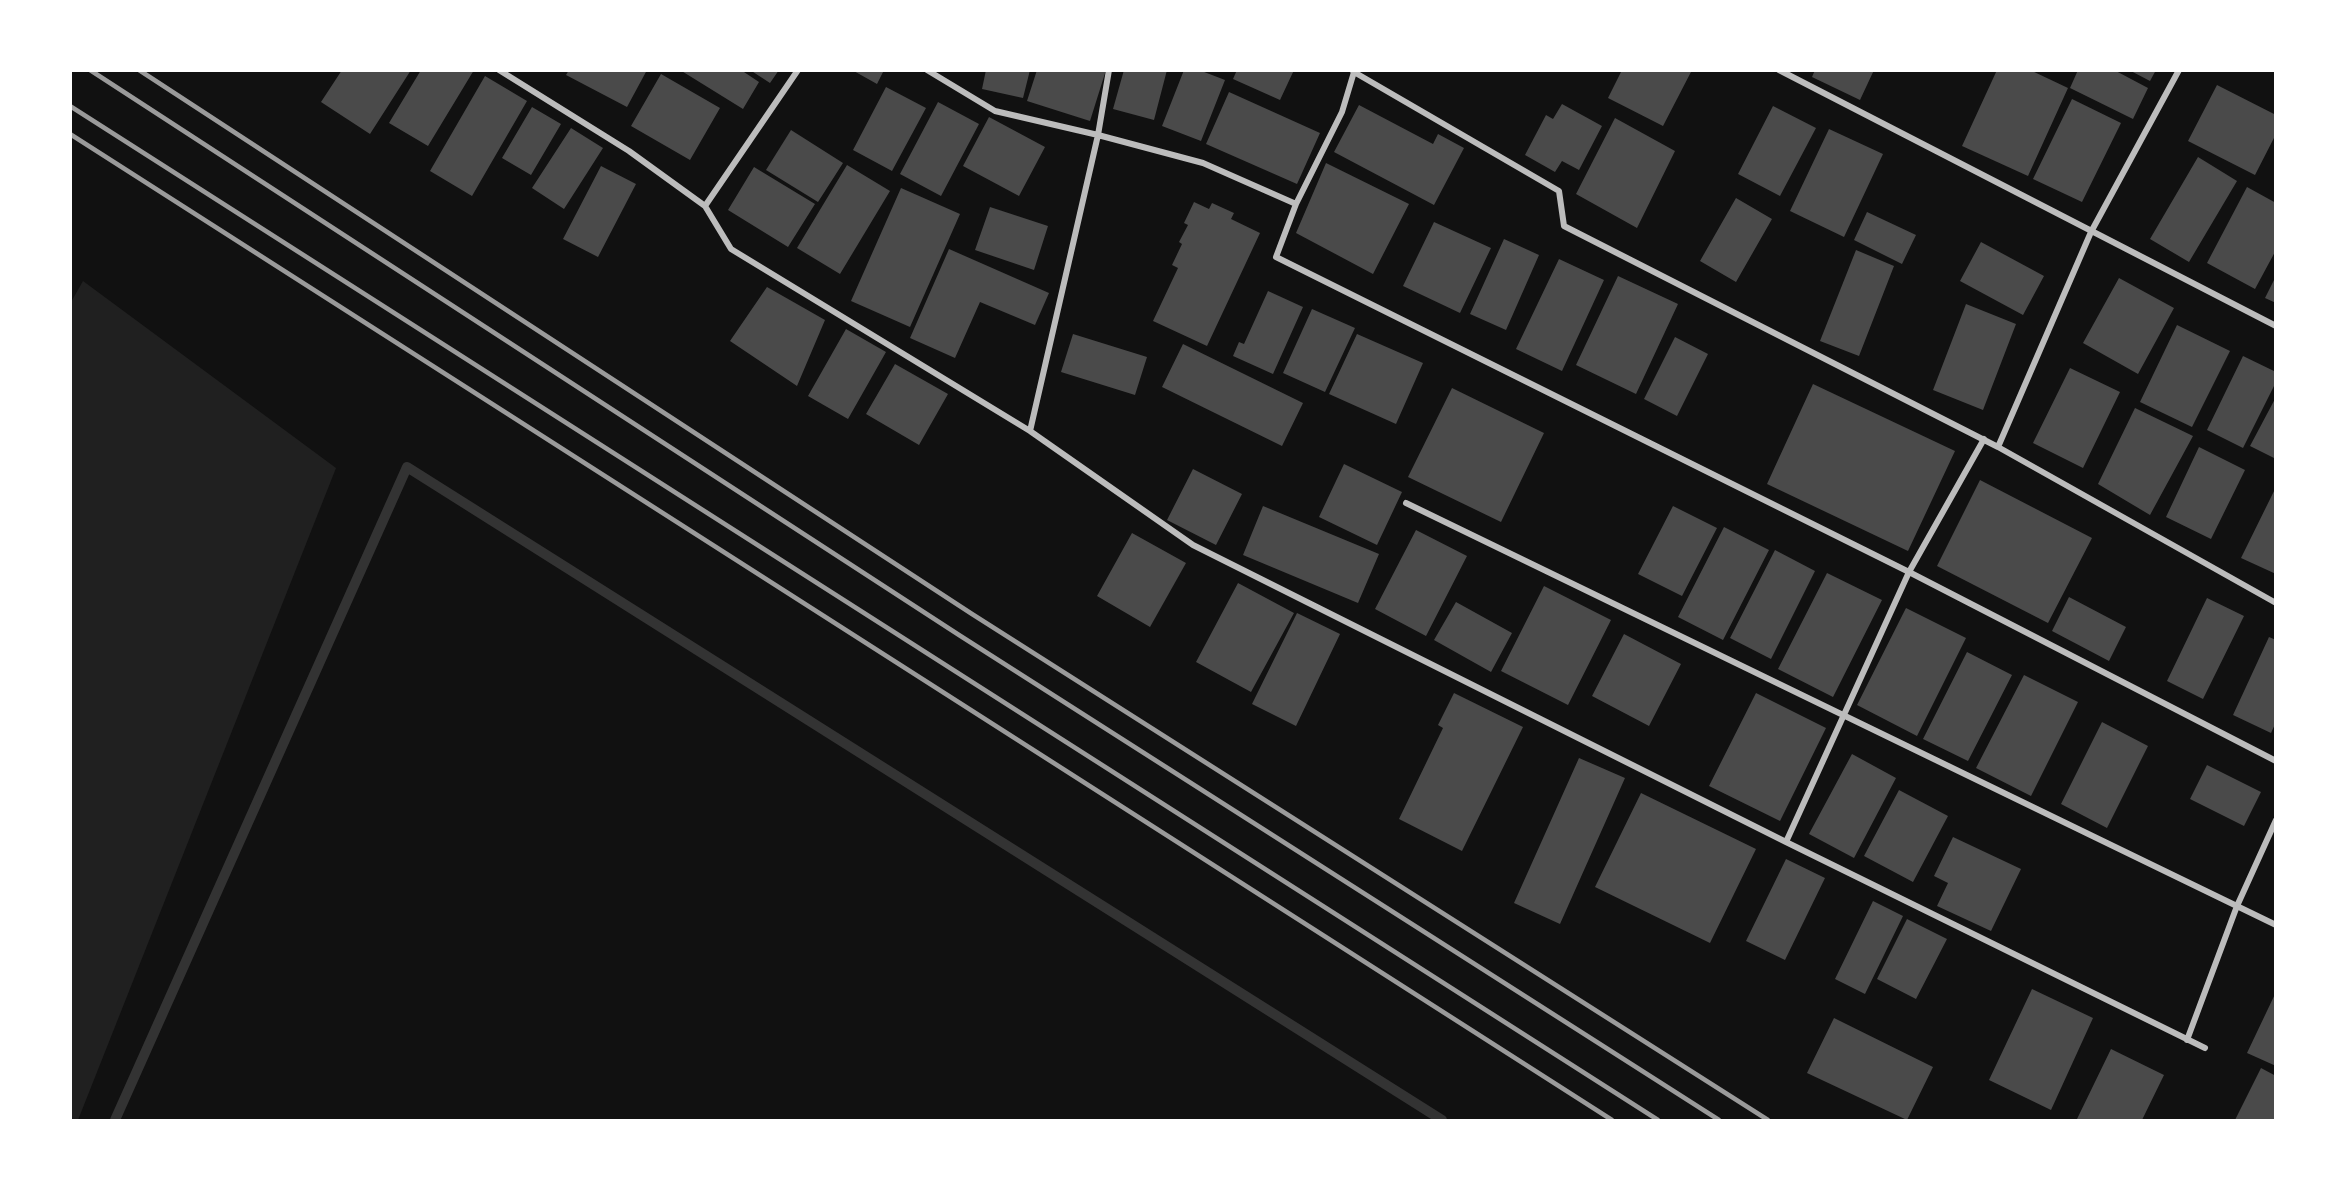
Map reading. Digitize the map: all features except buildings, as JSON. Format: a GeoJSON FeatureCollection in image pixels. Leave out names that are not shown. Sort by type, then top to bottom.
{"type":"FeatureCollection","features":[{"type":"Feature","properties":{"kind":"street"},"geometry":{"type":"LineString","coordinates":[[499,70],[629,151],[705,206],[731,249],[1030,431],[1193,545],[1786,842],[2205,1048]]}},
{"type":"Feature","properties":{"kind":"street"},"geometry":{"type":"LineString","coordinates":[[705,206],[798,70]]}},
{"type":"Feature","properties":{"kind":"street"},"geometry":{"type":"LineString","coordinates":[[927,70],[995,111],[1203,163],[1296,204]]}},
{"type":"Feature","properties":{"kind":"street"},"geometry":{"type":"LineString","coordinates":[[1030,431],[1098,135],[1109,70]]}},
{"type":"Feature","properties":{"kind":"street"},"geometry":{"type":"LineString","coordinates":[[1779,70],[2276,326]]}},
{"type":"Feature","properties":{"kind":"street"},"geometry":{"type":"LineString","coordinates":[[1998,447],[2091,232],[2179,70]]}},
{"type":"Feature","properties":{"kind":"street"},"geometry":{"type":"LineString","coordinates":[[2276,603],[1998,447],[1564,226],[1559,191],[1353,71],[1342,112],[1296,204],[1276,257],[1909,572],[2276,761]]}},
{"type":"Feature","properties":{"kind":"street"},"geometry":{"type":"LineString","coordinates":[[1786,842],[1909,572],[1984,440]]}},
{"type":"Feature","properties":{"kind":"street"},"geometry":{"type":"LineString","coordinates":[[1406,503],[2276,925]]}},
{"type":"Feature","properties":{"kind":"street"},"geometry":{"type":"LineString","coordinates":[[2187,1040],[2236,906],[2276,820]]}},
{"type":"Feature","properties":{"kind":"shaded area"},"geometry":{"type":"Polygon","coordinates":[[[83,281],[336,468],[78,1120],[71,1120],[70,304],[83,281]]]}},
{"type":"Feature","properties":{"kind":"waterway"},"geometry":{"type":"LineString","coordinates":[[115,1120],[407,467],[1442,1120]]}},
{"type":"Feature","properties":{"kind":"railway"},"geometry":{"type":"LineString","coordinates":[[90,70],[959,635],[1719,1120]]}},
{"type":"Feature","properties":{"kind":"railway"},"geometry":{"type":"LineString","coordinates":[[139,70],[972,614],[1768,1120]]}},
{"type":"Feature","properties":{"kind":"railway"},"geometry":{"type":"LineString","coordinates":[[70,106],[1658,1120]]}},
{"type":"Feature","properties":{"kind":"railway"},"geometry":{"type":"LineString","coordinates":[[70,134],[1612,1120]]}}]}
